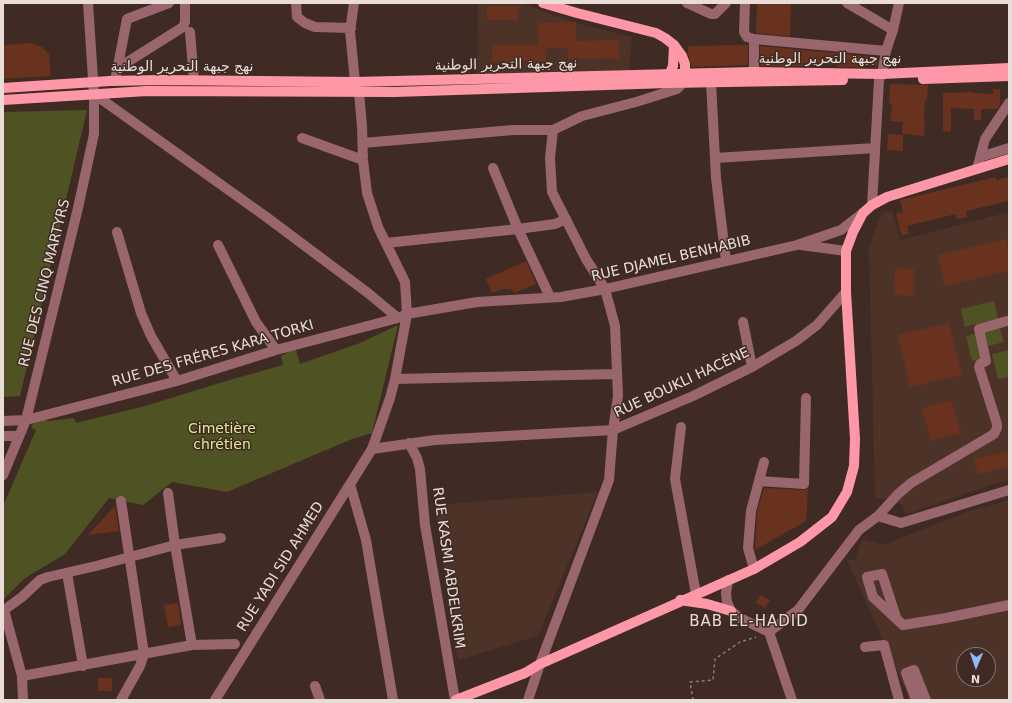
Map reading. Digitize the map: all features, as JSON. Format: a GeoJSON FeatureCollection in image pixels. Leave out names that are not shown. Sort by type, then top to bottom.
{"type":"FeatureCollection","features":[{"type":"Feature","properties":{"kind":"main road"},"geometry":{"type":"LineString","coordinates":[[543,3],[577,13],[656,32],[674,45],[682,56],[685,64],[684,78]]}},
{"type":"Feature","properties":{"kind":"main road"},"geometry":{"type":"LineString","coordinates":[[3,100],[147,91],[213,90],[359,92],[669,79],[674,66],[674,45]]}},
{"type":"Feature","properties":{"kind":"main road","name":"نهج جبهة التحرير الوطنية"},"geometry":{"type":"LineString","coordinates":[[3,88],[115,81],[194,80],[355,82],[669,79],[754,72],[881,77],[1009,68]]}},
{"type":"Feature","properties":{"kind":"main road","name":"نهج جبهة التحرير الوطنية"},"geometry":{"type":"LineString","coordinates":[[684,78],[710,82],[881,77],[1009,76]]}},
{"type":"Feature","properties":{"kind":"main road"},"geometry":{"type":"LineString","coordinates":[[456,700],[524,674],[540,664],[680,600],[754,569],[800,542],[832,517],[847,492],[854,466],[855,440],[846,292],[846,251],[853,232],[863,213],[872,205],[887,197],[1009,159]]}},
{"type":"Feature","properties":{"kind":"main road"},"geometry":{"type":"LineString","coordinates":[[680,600],[707,604],[731,610]]}},
{"type":"Feature","properties":{"kind":"street","name":"RUE DES CINQ MARTYRS"},"geometry":{"type":"LineString","coordinates":[[3,475],[18,436],[26,420],[76,216],[94,134],[94,94],[88,3]]}},
{"type":"Feature","properties":{"kind":"street"},"geometry":{"type":"LineString","coordinates":[[115,81],[127,19],[169,3]]}},
{"type":"Feature","properties":{"kind":"street"},"geometry":{"type":"LineString","coordinates":[[118,68],[182,27],[185,22],[185,3]]}},
{"type":"Feature","properties":{"kind":"street"},"geometry":{"type":"LineString","coordinates":[[296,3],[297,17],[305,23],[315,27],[351,28]]}},
{"type":"Feature","properties":{"kind":"street","name":"RUE YADI SID AHMED"},"geometry":{"type":"LineString","coordinates":[[215,700],[372,449],[395,379],[406,282],[378,227],[367,193],[363,160],[359,92],[355,82],[351,28],[354,3]]}},
{"type":"Feature","properties":{"kind":"street"},"geometry":{"type":"LineString","coordinates":[[687,3],[711,14],[715,14],[726,3]]}},
{"type":"Feature","properties":{"kind":"street"},"geometry":{"type":"LineString","coordinates":[[745,3],[744,32],[747,37],[754,39],[886,51]]}},
{"type":"Feature","properties":{"kind":"street"},"geometry":{"type":"LineString","coordinates":[[847,3],[893,30]]}},
{"type":"Feature","properties":{"kind":"street"},"geometry":{"type":"LineString","coordinates":[[872,205],[881,77],[886,51],[893,30],[899,3]]}},
{"type":"Feature","properties":{"kind":"street"},"geometry":{"type":"LineString","coordinates":[[190,32],[194,80]]}},
{"type":"Feature","properties":{"kind":"street"},"geometry":{"type":"LineString","coordinates":[[754,39],[754,72]]}},
{"type":"Feature","properties":{"kind":"street"},"geometry":{"type":"LineString","coordinates":[[363,143],[513,130],[552,130],[582,116],[636,102],[677,89],[684,78]]}},
{"type":"Feature","properties":{"kind":"street"},"geometry":{"type":"LineString","coordinates":[[636,102],[669,79]]}},
{"type":"Feature","properties":{"kind":"street"},"geometry":{"type":"LineString","coordinates":[[710,82],[715,158],[726,261]]}},
{"type":"Feature","properties":{"kind":"street"},"geometry":{"type":"LineString","coordinates":[[94,94],[265,216],[368,293],[402,316]]}},
{"type":"Feature","properties":{"kind":"street"},"geometry":{"type":"LineString","coordinates":[[977,169],[985,140],[1009,103]]}},
{"type":"Feature","properties":{"kind":"street"},"geometry":{"type":"LineString","coordinates":[[528,700],[609,480],[613,430],[618,396],[615,326],[605,289],[586,259],[552,192],[550,158],[552,130]]}},
{"type":"Feature","properties":{"kind":"street"},"geometry":{"type":"LineString","coordinates":[[302,138],[363,160]]}},
{"type":"Feature","properties":{"kind":"street"},"geometry":{"type":"LineString","coordinates":[[715,158],[875,148]]}},
{"type":"Feature","properties":{"kind":"street"},"geometry":{"type":"LineString","coordinates":[[980,158],[1009,148]]}},
{"type":"Feature","properties":{"kind":"street"},"geometry":{"type":"LineString","coordinates":[[493,168],[518,229],[550,297]]}},
{"type":"Feature","properties":{"kind":"street"},"geometry":{"type":"LineString","coordinates":[[797,245],[840,230],[863,213]]}},
{"type":"Feature","properties":{"kind":"street"},"geometry":{"type":"LineString","coordinates":[[386,243],[518,229],[555,224],[566,219]]}},
{"type":"Feature","properties":{"kind":"street"},"geometry":{"type":"LineString","coordinates":[[117,232],[141,313],[151,336],[177,381]]}},
{"type":"Feature","properties":{"kind":"street"},"geometry":{"type":"LineString","coordinates":[[218,245],[256,322],[276,350]]}},
{"type":"Feature","properties":{"kind":"street"},"geometry":{"type":"LineString","coordinates":[[797,245],[846,251]]}},
{"type":"Feature","properties":{"kind":"street","name":"RUE DJAMEL BENHABIB"},"geometry":{"type":"LineString","coordinates":[[402,316],[477,302],[561,297],[605,289],[797,245]]}},
{"type":"Feature","properties":{"kind":"street","name":"RUE BOUKLI HACÈNE"},"geometry":{"type":"LineString","coordinates":[[372,449],[435,440],[613,430],[693,396],[752,367],[796,341],[817,324],[846,292]]}},
{"type":"Feature","properties":{"kind":"street","name":"RUE DES FRÉRES KARA TORKI"},"geometry":{"type":"LineString","coordinates":[[3,421],[26,420],[177,381],[276,350],[402,316]]}},
{"type":"Feature","properties":{"kind":"street"},"geometry":{"type":"LineString","coordinates":[[770,632],[798,610],[859,530],[878,516],[898,494],[911,483],[991,436],[996,431],[997,424],[979,367],[980,364],[986,361],[979,329],[1007,321]]}},
{"type":"Feature","properties":{"kind":"street"},"geometry":{"type":"LineString","coordinates":[[743,322],[752,367]]}},
{"type":"Feature","properties":{"kind":"street"},"geometry":{"type":"LineString","coordinates":[[395,379],[616,374]]}},
{"type":"Feature","properties":{"kind":"street"},"geometry":{"type":"LineString","coordinates":[[759,481],[804,484],[806,398]]}},
{"type":"Feature","properties":{"kind":"street"},"geometry":{"type":"LineString","coordinates":[[681,427],[676,479],[696,594]]}},
{"type":"Feature","properties":{"kind":"street"},"geometry":{"type":"LineString","coordinates":[[3,436],[18,436]]}},
{"type":"Feature","properties":{"kind":"street","name":"RUE KASMI ABDELKRIM"},"geometry":{"type":"LineString","coordinates":[[408,443],[416,458],[420,470],[425,525],[456,700]]}},
{"type":"Feature","properties":{"kind":"street"},"geometry":{"type":"LineString","coordinates":[[754,569],[748,548],[751,511],[764,462]]}},
{"type":"Feature","properties":{"kind":"street"},"geometry":{"type":"LineString","coordinates":[[350,484],[366,540],[393,700]]}},
{"type":"Feature","properties":{"kind":"street"},"geometry":{"type":"LineString","coordinates":[[878,516],[901,523],[1009,490]]}},
{"type":"Feature","properties":{"kind":"street"},"geometry":{"type":"LineString","coordinates":[[168,493],[192,645]]}},
{"type":"Feature","properties":{"kind":"street"},"geometry":{"type":"LineString","coordinates":[[121,501],[144,654],[140,666],[121,700]]}},
{"type":"Feature","properties":{"kind":"street"},"geometry":{"type":"LineString","coordinates":[[23,700],[22,676],[4,610],[22,597],[40,580],[175,545],[221,538]]}},
{"type":"Feature","properties":{"kind":"street"},"geometry":{"type":"LineString","coordinates":[[67,573],[83,666]]}},
{"type":"Feature","properties":{"kind":"street"},"geometry":{"type":"LineString","coordinates":[[728,580],[726,598],[731,610],[740,618],[770,632],[792,700]]}},
{"type":"Feature","properties":{"kind":"street"},"geometry":{"type":"LineString","coordinates":[[896,617],[903,624],[946,618],[1009,606]]}},
{"type":"Feature","properties":{"kind":"street"},"geometry":{"type":"LineString","coordinates":[[22,676],[192,645],[235,644]]}},
{"type":"Feature","properties":{"kind":"street"},"geometry":{"type":"LineString","coordinates":[[865,647],[884,645],[899,700]]}},
{"type":"Feature","properties":{"kind":"street"},"geometry":{"type":"LineString","coordinates":[[916,700],[906,673],[914,670],[926,700]]}},
{"type":"Feature","properties":{"kind":"street"},"geometry":{"type":"LineString","coordinates":[[315,686],[320,700]]}},
{"type":"Feature","properties":{"kind":"path"},"geometry":{"type":"LineString","coordinates":[[694,700],[690,682],[713,680],[715,659],[740,642],[770,632]]}},
{"type":"Feature","properties":{"kind":"shaded area"},"geometry":{"type":"Polygon","coordinates":[[[478,3],[520,3],[579,24],[632,37],[629,70],[477,76],[478,3]]]}},
{"type":"Feature","properties":{"kind":"shaded area"},"geometry":{"type":"Polygon","coordinates":[[[892,211],[900,240],[1009,212],[1009,479],[906,514],[902,504],[875,497],[869,249],[877,223],[882,213],[892,211]]]}},
{"type":"Feature","properties":{"kind":"shaded area"},"geometry":{"type":"Polygon","coordinates":[[[598,492],[538,636],[458,660],[435,505],[598,492]]]}},
{"type":"Feature","properties":{"kind":"shaded area"},"geometry":{"type":"Polygon","coordinates":[[[1009,500],[1009,700],[910,700],[847,560],[855,560],[862,539],[883,545],[970,511],[1009,500]]]}},
{"type":"Feature","properties":{"kind":"green space"},"geometry":{"type":"Polygon","coordinates":[[[87,110],[20,396],[3,397],[3,112],[87,110]]]}},
{"type":"Feature","properties":{"kind":"green space"},"geometry":{"type":"Polygon","coordinates":[[[994,301],[998,319],[965,327],[961,309],[994,301]]]}},
{"type":"Feature","properties":{"kind":"green space","name":"Cimetière chrétien"},"geometry":{"type":"Polygon","coordinates":[[[398,325],[372,433],[352,439],[227,492],[172,482],[143,505],[109,498],[65,554],[25,578],[3,600],[3,506],[36,430],[31,428],[34,421],[42,419],[49,421],[74,418],[76,423],[145,406],[283,365],[281,356],[287,353],[286,350],[295,347],[300,364],[360,343],[398,325]]]}},
{"type":"Feature","properties":{"kind":"green space"},"geometry":{"type":"Polygon","coordinates":[[[999,327],[1004,342],[988,346],[984,331],[999,327]]]}},
{"type":"Feature","properties":{"kind":"green space"},"geometry":{"type":"Polygon","coordinates":[[[978,333],[984,358],[972,361],[966,336],[978,333]]]}},
{"type":"Feature","properties":{"kind":"green space"},"geometry":{"type":"Polygon","coordinates":[[[1009,350],[1009,377],[998,379],[992,354],[1009,350]]]}},
{"type":"Feature","properties":{"kind":"building"},"geometry":{"type":"Polygon","coordinates":[[[757,3],[791,3],[790,36],[756,33],[757,3]]]}},
{"type":"Feature","properties":{"kind":"building"},"geometry":{"type":"Polygon","coordinates":[[[487,6],[518,6],[518,20],[487,20],[487,6]]]}},
{"type":"Feature","properties":{"kind":"building"},"geometry":{"type":"Polygon","coordinates":[[[576,22],[576,41],[619,40],[619,58],[568,59],[567,48],[546,48],[546,61],[492,61],[492,45],[538,45],[538,23],[576,22]]]}},
{"type":"Feature","properties":{"kind":"building"},"geometry":{"type":"Polygon","coordinates":[[[32,43],[42,47],[49,54],[51,76],[3,79],[3,45],[32,43]]]}},
{"type":"Feature","properties":{"kind":"building"},"geometry":{"type":"Polygon","coordinates":[[[748,45],[748,65],[692,67],[688,54],[688,46],[748,45]]]}},
{"type":"Feature","properties":{"kind":"building"},"geometry":{"type":"Polygon","coordinates":[[[760,46],[878,57],[877,66],[863,65],[863,67],[838,67],[838,65],[803,63],[803,66],[761,66],[760,46]]]}},
{"type":"Feature","properties":{"kind":"building"},"geometry":{"type":"Polygon","coordinates":[[[890,84],[928,85],[927,101],[925,101],[924,136],[902,134],[903,122],[890,121],[892,104],[889,103],[890,84]]]}},
{"type":"Feature","properties":{"kind":"building"},"geometry":{"type":"Polygon","coordinates":[[[993,89],[1000,89],[1000,104],[997,109],[981,109],[981,120],[974,120],[974,109],[951,108],[951,132],[943,131],[943,93],[973,92],[993,94],[993,89]]]}},
{"type":"Feature","properties":{"kind":"building"},"geometry":{"type":"Polygon","coordinates":[[[888,134],[903,135],[903,151],[887,150],[888,134]]]}},
{"type":"Feature","properties":{"kind":"building"},"geometry":{"type":"Polygon","coordinates":[[[996,177],[996,180],[1009,177],[1009,201],[966,211],[967,217],[957,219],[956,214],[907,226],[909,234],[902,236],[896,214],[903,212],[900,200],[996,177]]]}},
{"type":"Feature","properties":{"kind":"building"},"geometry":{"type":"Polygon","coordinates":[[[1006,239],[1009,254],[1009,271],[945,286],[938,255],[1006,239]]]}},
{"type":"Feature","properties":{"kind":"building"},"geometry":{"type":"Polygon","coordinates":[[[526,261],[536,284],[514,293],[511,288],[506,290],[505,288],[492,293],[486,279],[526,261]]]}},
{"type":"Feature","properties":{"kind":"building"},"geometry":{"type":"Polygon","coordinates":[[[895,268],[914,269],[914,296],[894,295],[895,268]]]}},
{"type":"Feature","properties":{"kind":"building"},"geometry":{"type":"Polygon","coordinates":[[[949,323],[962,375],[910,387],[898,335],[949,323]]]}},
{"type":"Feature","properties":{"kind":"building"},"geometry":{"type":"Polygon","coordinates":[[[951,400],[961,433],[931,441],[922,408],[951,400]]]}},
{"type":"Feature","properties":{"kind":"building"},"geometry":{"type":"Polygon","coordinates":[[[1009,451],[1009,467],[978,474],[974,459],[1009,451]]]}},
{"type":"Feature","properties":{"kind":"building"},"geometry":{"type":"Polygon","coordinates":[[[764,488],[808,489],[806,521],[755,550],[757,512],[764,488]]]}},
{"type":"Feature","properties":{"kind":"building"},"geometry":{"type":"Polygon","coordinates":[[[115,506],[119,531],[88,535],[115,506]]]}},
{"type":"Feature","properties":{"kind":"building"},"geometry":{"type":"Polygon","coordinates":[[[760,595],[770,600],[765,608],[756,603],[760,595]]]}},
{"type":"Feature","properties":{"kind":"building"},"geometry":{"type":"Polygon","coordinates":[[[178,603],[181,625],[168,627],[164,605],[178,603]]]}},
{"type":"Feature","properties":{"kind":"building"},"geometry":{"type":"Polygon","coordinates":[[[98,678],[112,678],[112,691],[98,691],[98,678]]]}},
{"type":"Feature","properties":{"kind":"district","name":"BAB EL-HADID"},"geometry":{"type":"Point","coordinates":[749,622]}}]}
